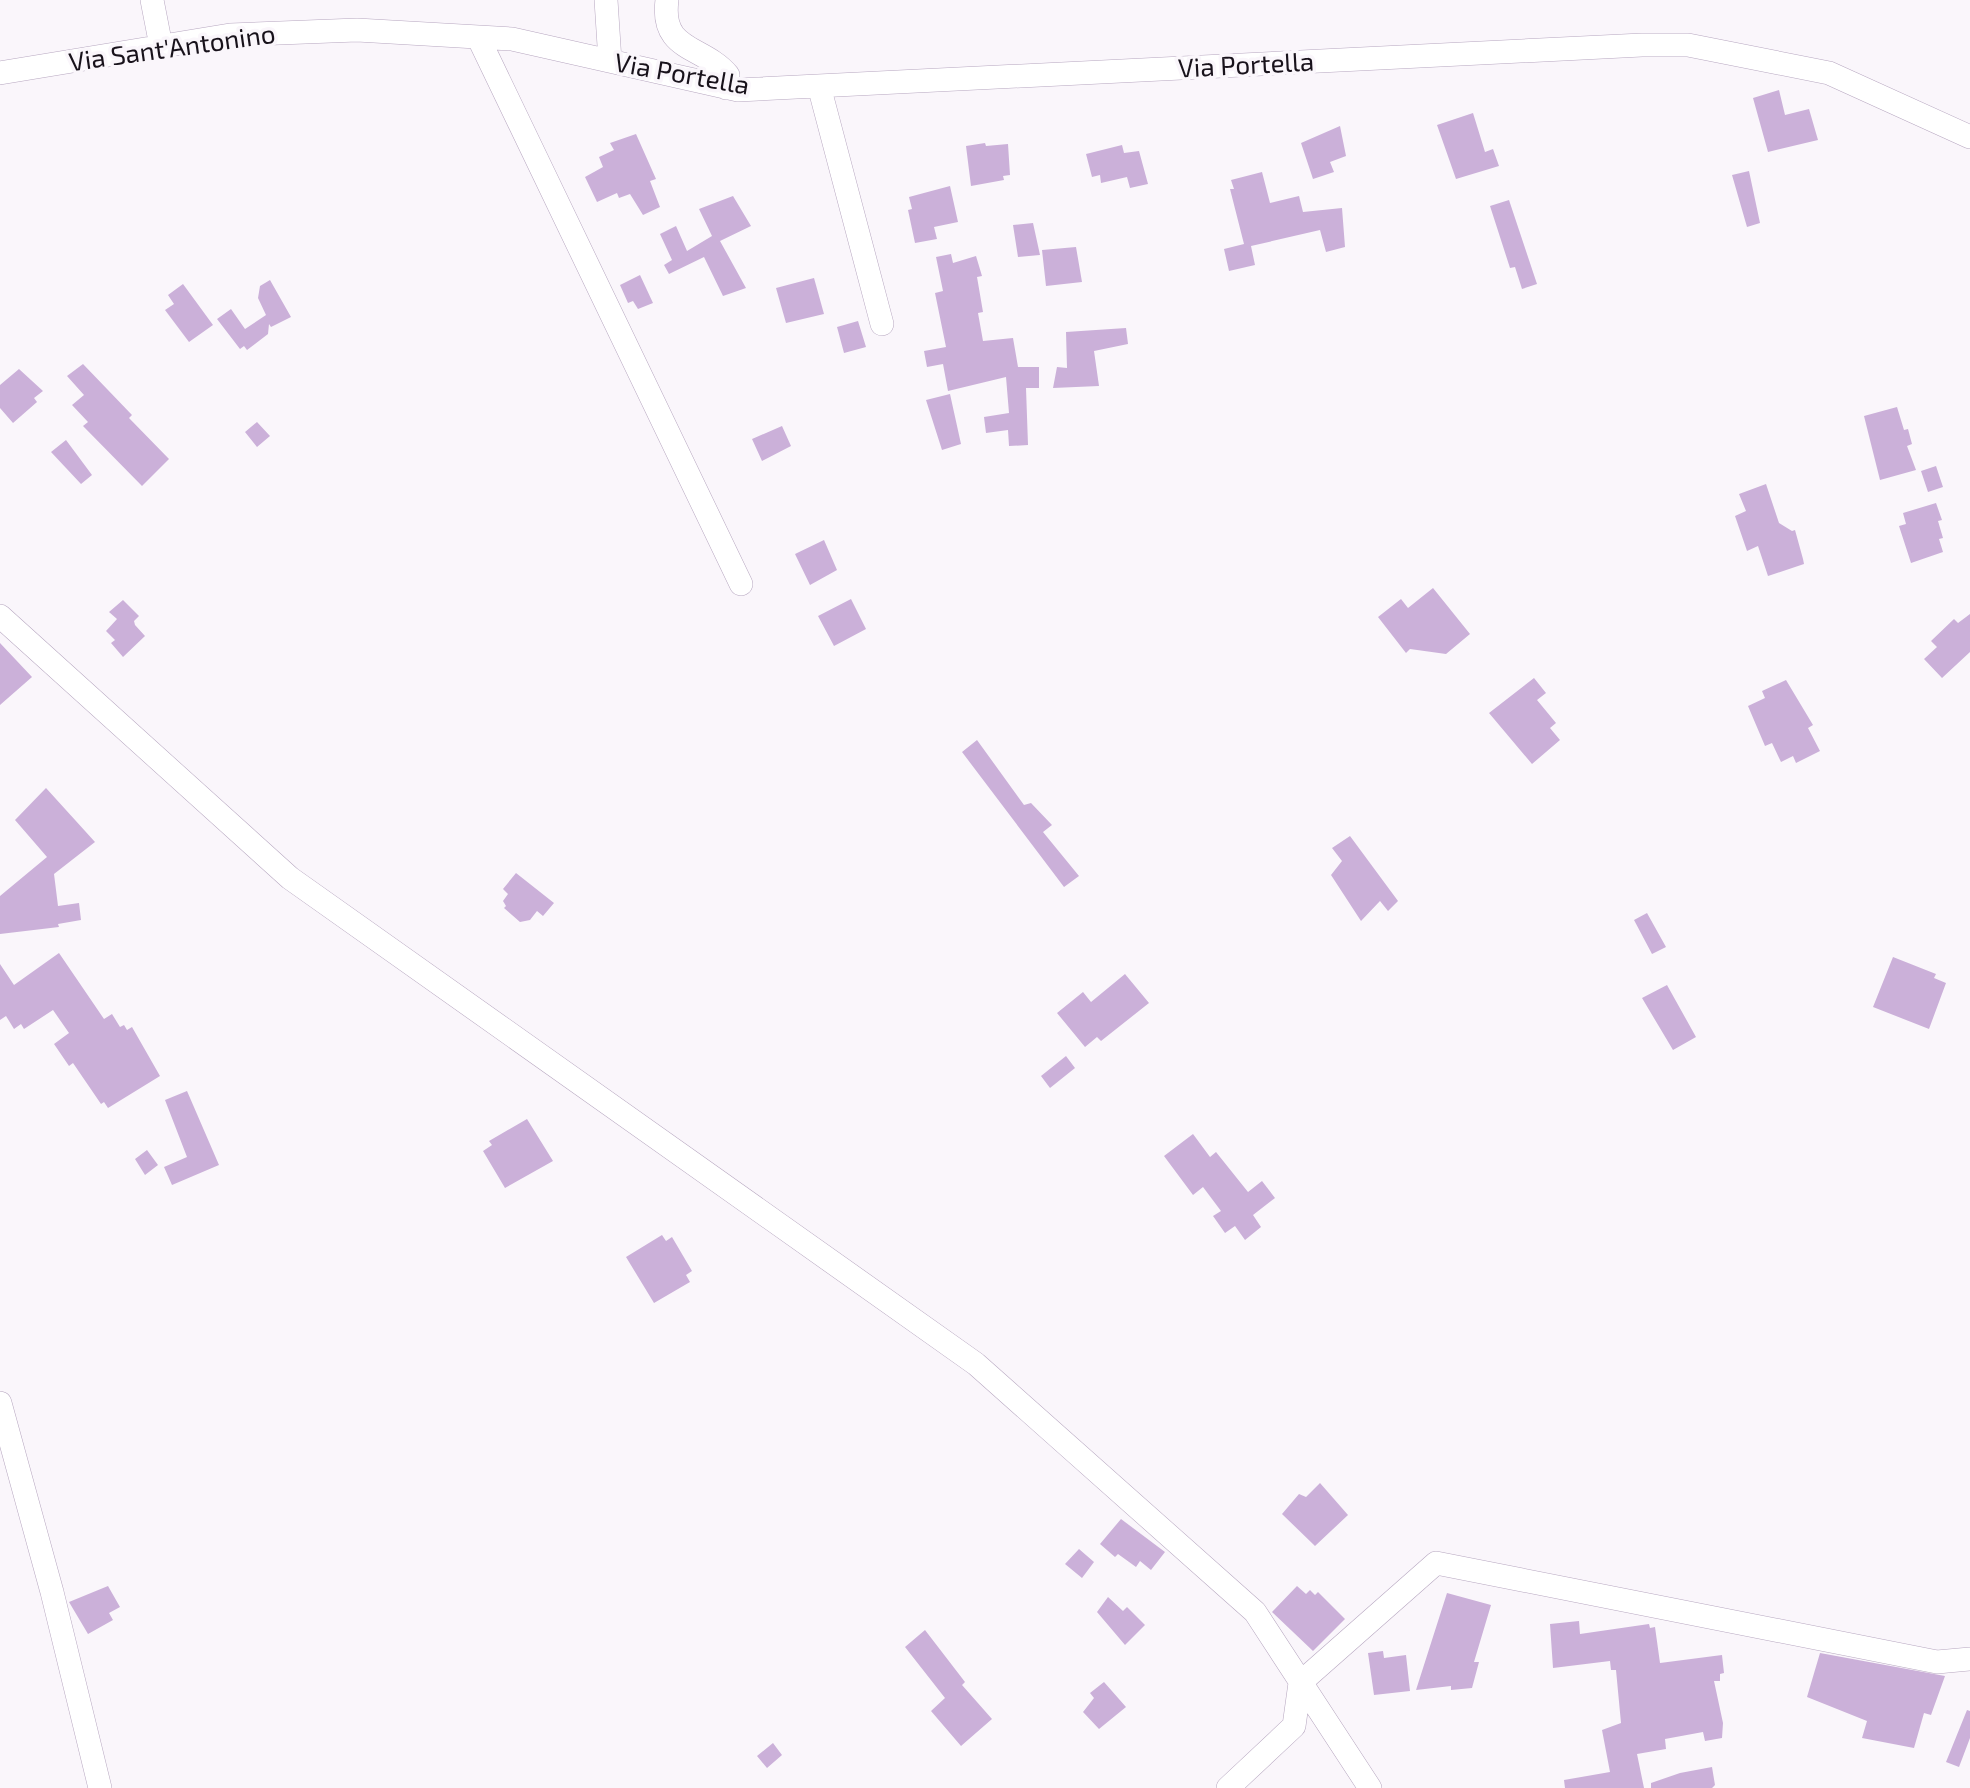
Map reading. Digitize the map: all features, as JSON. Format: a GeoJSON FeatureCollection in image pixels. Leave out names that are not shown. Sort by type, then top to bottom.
{"type":"FeatureCollection","features":[{"type":"Feature","properties":{"kind":"street"},"geometry":{"type":"LineString","coordinates":[[152,0],[161,46]]}},
{"type":"Feature","properties":{"kind":"street"},"geometry":{"type":"LineString","coordinates":[[606,0],[610,61]]}},
{"type":"Feature","properties":{"kind":"street"},"geometry":{"type":"LineString","coordinates":[[667,0],[669,30],[678,42],[717,61],[728,75],[726,88]]}},
{"type":"Feature","properties":{"kind":"street","name":"Via Sant'Antonino"},"geometry":{"type":"LineString","coordinates":[[0,73],[230,35],[357,30],[512,39]]}},
{"type":"Feature","properties":{"kind":"street"},"geometry":{"type":"LineString","coordinates":[[480,39],[741,584]]}},
{"type":"Feature","properties":{"kind":"street","name":"Via Portella"},"geometry":{"type":"LineString","coordinates":[[512,39],[738,90],[1642,45],[1688,45],[1829,73],[1970,136]]}},
{"type":"Feature","properties":{"kind":"street"},"geometry":{"type":"LineString","coordinates":[[819,86],[882,324]]}},
{"type":"Feature","properties":{"kind":"street"},"geometry":{"type":"LineString","coordinates":[[0,616],[290,878],[976,1364],[1255,1612],[1370,1788]]}},
{"type":"Feature","properties":{"kind":"street"},"geometry":{"type":"LineString","coordinates":[[0,1402],[52,1592],[100,1788]]}},
{"type":"Feature","properties":{"kind":"street"},"geometry":{"type":"LineString","coordinates":[[1228,1788],[1294,1726],[1300,1684],[1436,1563],[1937,1662],[1970,1659]]}},
{"type":"Feature","properties":{"kind":"building"},"geometry":{"type":"Polygon","coordinates":[[[1779,90],[1785,115],[1809,109],[1818,140],[1768,152],[1753,98],[1779,90]]]}},
{"type":"Feature","properties":{"kind":"building"},"geometry":{"type":"Polygon","coordinates":[[[1473,113],[1485,152],[1493,149],[1499,166],[1456,179],[1437,125],[1473,113]]]}},
{"type":"Feature","properties":{"kind":"building"},"geometry":{"type":"Polygon","coordinates":[[[1340,126],[1346,156],[1330,162],[1334,172],[1313,179],[1301,143],[1340,126]]]}},
{"type":"Feature","properties":{"kind":"building"},"geometry":{"type":"Polygon","coordinates":[[[636,134],[656,179],[650,181],[660,207],[643,215],[630,194],[619,198],[617,193],[597,202],[585,177],[603,167],[599,157],[614,150],[610,143],[636,134]]]}},
{"type":"Feature","properties":{"kind":"building"},"geometry":{"type":"Polygon","coordinates":[[[985,143],[986,146],[1008,144],[1010,175],[1003,176],[1004,180],[971,186],[966,146],[985,143]]]}},
{"type":"Feature","properties":{"kind":"building"},"geometry":{"type":"Polygon","coordinates":[[[1122,145],[1124,153],[1139,151],[1148,184],[1130,188],[1127,177],[1101,183],[1100,175],[1092,177],[1086,154],[1122,145]]]}},
{"type":"Feature","properties":{"kind":"building"},"geometry":{"type":"Polygon","coordinates":[[[1749,171],[1760,223],[1747,227],[1732,175],[1749,171]]]}},
{"type":"Feature","properties":{"kind":"building"},"geometry":{"type":"Polygon","coordinates":[[[1262,172],[1270,203],[1299,196],[1303,212],[1342,208],[1345,247],[1326,252],[1320,230],[1251,246],[1255,265],[1229,271],[1224,249],[1244,244],[1230,189],[1234,189],[1231,180],[1262,172]]]}},
{"type":"Feature","properties":{"kind":"building"},"geometry":{"type":"Polygon","coordinates":[[[950,186],[958,222],[934,227],[937,239],[915,243],[908,210],[912,209],[909,197],[950,186]]]}},
{"type":"Feature","properties":{"kind":"building"},"geometry":{"type":"Polygon","coordinates":[[[733,196],[751,226],[720,241],[746,288],[723,296],[704,257],[669,274],[664,265],[672,260],[660,234],[676,226],[687,251],[712,236],[699,209],[733,196]]]}},
{"type":"Feature","properties":{"kind":"building"},"geometry":{"type":"Polygon","coordinates":[[[1509,200],[1537,284],[1522,289],[1515,267],[1510,268],[1490,206],[1509,200]]]}},
{"type":"Feature","properties":{"kind":"building"},"geometry":{"type":"Polygon","coordinates":[[[1033,223],[1040,255],[1018,257],[1013,225],[1033,223]]]}},
{"type":"Feature","properties":{"kind":"building"},"geometry":{"type":"Polygon","coordinates":[[[1076,247],[1082,282],[1046,286],[1042,250],[1076,247]]]}},
{"type":"Feature","properties":{"kind":"building"},"geometry":{"type":"Polygon","coordinates":[[[951,254],[953,263],[976,256],[982,276],[977,277],[983,312],[978,313],[983,341],[1013,338],[1018,367],[1039,367],[1039,388],[1026,388],[1028,445],[1009,446],[1008,430],[986,433],[984,417],[1009,413],[1006,377],[948,391],[943,364],[927,367],[924,351],[946,347],[935,293],[943,291],[936,257],[951,254]]]}},
{"type":"Feature","properties":{"kind":"building"},"geometry":{"type":"Polygon","coordinates":[[[640,275],[653,303],[638,309],[633,301],[628,303],[620,285],[640,275]]]}},
{"type":"Feature","properties":{"kind":"building"},"geometry":{"type":"Polygon","coordinates":[[[814,278],[824,314],[786,323],[776,288],[814,278]]]}},
{"type":"Feature","properties":{"kind":"building"},"geometry":{"type":"Polygon","coordinates":[[[270,280],[291,317],[271,327],[269,324],[268,334],[247,350],[244,346],[240,349],[217,319],[231,309],[245,329],[266,315],[258,298],[260,286],[270,280]]]}},
{"type":"Feature","properties":{"kind":"building"},"geometry":{"type":"Polygon","coordinates":[[[183,284],[213,325],[189,342],[165,310],[174,304],[168,295],[183,284]]]}},
{"type":"Feature","properties":{"kind":"building"},"geometry":{"type":"Polygon","coordinates":[[[858,321],[866,347],[844,353],[837,327],[858,321]]]}},
{"type":"Feature","properties":{"kind":"building"},"geometry":{"type":"Polygon","coordinates":[[[1126,328],[1128,344],[1094,351],[1099,386],[1053,388],[1057,367],[1067,368],[1066,332],[1126,328]]]}},
{"type":"Feature","properties":{"kind":"building"},"geometry":{"type":"Polygon","coordinates":[[[83,364],[132,415],[129,418],[169,459],[142,486],[83,426],[88,422],[72,405],[84,395],[67,376],[83,364]]]}},
{"type":"Feature","properties":{"kind":"building"},"geometry":{"type":"Polygon","coordinates":[[[19,369],[43,391],[34,398],[37,402],[13,423],[0,408],[0,385],[19,369]]]}},
{"type":"Feature","properties":{"kind":"building"},"geometry":{"type":"Polygon","coordinates":[[[950,394],[961,444],[942,450],[926,400],[950,394]]]}},
{"type":"Feature","properties":{"kind":"building"},"geometry":{"type":"Polygon","coordinates":[[[1897,407],[1904,430],[1908,429],[1912,444],[1907,446],[1916,470],[1880,480],[1864,416],[1897,407]]]}},
{"type":"Feature","properties":{"kind":"building"},"geometry":{"type":"Polygon","coordinates":[[[257,422],[270,436],[257,447],[245,432],[257,422]]]}},
{"type":"Feature","properties":{"kind":"building"},"geometry":{"type":"Polygon","coordinates":[[[782,426],[791,446],[762,461],[752,439],[782,426]]]}},
{"type":"Feature","properties":{"kind":"building"},"geometry":{"type":"Polygon","coordinates":[[[66,440],[92,475],[81,484],[51,452],[66,440]]]}},
{"type":"Feature","properties":{"kind":"building"},"geometry":{"type":"Polygon","coordinates":[[[1936,466],[1943,487],[1928,492],[1921,471],[1936,466]]]}},
{"type":"Feature","properties":{"kind":"building"},"geometry":{"type":"Polygon","coordinates":[[[1766,484],[1779,523],[1792,531],[1795,530],[1804,564],[1768,576],[1758,546],[1747,551],[1735,516],[1746,511],[1739,494],[1766,484]]]}},
{"type":"Feature","properties":{"kind":"building"},"geometry":{"type":"Polygon","coordinates":[[[1936,503],[1942,520],[1938,521],[1943,538],[1939,539],[1943,552],[1911,563],[1899,526],[1906,524],[1903,513],[1936,503]]]}},
{"type":"Feature","properties":{"kind":"building"},"geometry":{"type":"Polygon","coordinates":[[[824,540],[837,570],[810,585],[795,554],[824,540]]]}},
{"type":"Feature","properties":{"kind":"building"},"geometry":{"type":"Polygon","coordinates":[[[1433,588],[1470,634],[1446,654],[1410,649],[1406,653],[1378,617],[1401,599],[1408,608],[1433,588]]]}},
{"type":"Feature","properties":{"kind":"building"},"geometry":{"type":"Polygon","coordinates":[[[851,599],[866,629],[834,646],[818,616],[851,599]]]}},
{"type":"Feature","properties":{"kind":"building"},"geometry":{"type":"Polygon","coordinates":[[[123,600],[139,616],[134,621],[135,625],[145,636],[123,657],[111,643],[115,640],[106,631],[117,619],[109,612],[123,600]]]}},
{"type":"Feature","properties":{"kind":"building"},"geometry":{"type":"Polygon","coordinates":[[[1970,614],[1970,652],[1942,678],[1924,659],[1937,647],[1931,641],[1954,619],[1958,623],[1970,614]]]}},
{"type":"Feature","properties":{"kind":"building"},"geometry":{"type":"Polygon","coordinates":[[[0,643],[32,677],[0,705],[0,643]]]}},
{"type":"Feature","properties":{"kind":"building"},"geometry":{"type":"Polygon","coordinates":[[[1534,678],[1546,693],[1537,700],[1556,723],[1550,728],[1560,740],[1532,764],[1489,713],[1534,678]]]}},
{"type":"Feature","properties":{"kind":"building"},"geometry":{"type":"Polygon","coordinates":[[[1786,680],[1813,725],[1808,728],[1820,751],[1796,763],[1793,756],[1781,762],[1772,743],[1765,746],[1748,706],[1765,698],[1762,691],[1786,680]]]}},
{"type":"Feature","properties":{"kind":"building"},"geometry":{"type":"Polygon","coordinates":[[[977,740],[1024,805],[1031,803],[1052,825],[1043,832],[1079,876],[1064,887],[962,752],[977,740]]]}},
{"type":"Feature","properties":{"kind":"building"},"geometry":{"type":"Polygon","coordinates":[[[46,788],[95,842],[54,874],[58,906],[79,903],[81,920],[58,924],[59,927],[0,934],[0,896],[47,857],[15,820],[46,788]]]}},
{"type":"Feature","properties":{"kind":"building"},"geometry":{"type":"Polygon","coordinates":[[[1350,836],[1398,901],[1388,911],[1380,901],[1361,921],[1331,875],[1342,861],[1332,848],[1350,836]]]}},
{"type":"Feature","properties":{"kind":"building"},"geometry":{"type":"Polygon","coordinates":[[[516,873],[554,903],[543,916],[537,911],[530,920],[520,922],[504,908],[506,906],[503,901],[508,894],[503,889],[516,873]]]}},
{"type":"Feature","properties":{"kind":"building"},"geometry":{"type":"Polygon","coordinates":[[[1647,913],[1666,947],[1652,954],[1634,920],[1647,913]]]}},
{"type":"Feature","properties":{"kind":"building"},"geometry":{"type":"Polygon","coordinates":[[[59,953],[104,1019],[112,1014],[120,1027],[124,1025],[127,1030],[132,1027],[160,1076],[108,1108],[104,1102],[101,1104],[73,1063],[69,1066],[54,1044],[69,1033],[53,1010],[24,1029],[21,1024],[14,1029],[6,1016],[0,1020],[0,964],[14,985],[59,953]]]}},
{"type":"Feature","properties":{"kind":"building"},"geometry":{"type":"Polygon","coordinates":[[[1893,957],[1936,974],[1934,978],[1946,983],[1929,1029],[1873,1007],[1893,957]]]}},
{"type":"Feature","properties":{"kind":"building"},"geometry":{"type":"Polygon","coordinates":[[[1125,974],[1149,1003],[1101,1041],[1097,1037],[1085,1047],[1057,1013],[1083,992],[1091,1002],[1125,974]]]}},
{"type":"Feature","properties":{"kind":"building"},"geometry":{"type":"Polygon","coordinates":[[[1667,985],[1696,1037],[1673,1050],[1642,998],[1667,985]]]}},
{"type":"Feature","properties":{"kind":"building"},"geometry":{"type":"Polygon","coordinates":[[[1066,1056],[1075,1068],[1050,1088],[1041,1076],[1066,1056]]]}},
{"type":"Feature","properties":{"kind":"building"},"geometry":{"type":"Polygon","coordinates":[[[187,1091],[219,1165],[172,1185],[164,1167],[187,1157],[165,1100],[187,1091]]]}},
{"type":"Feature","properties":{"kind":"building"},"geometry":{"type":"Polygon","coordinates":[[[527,1119],[553,1161],[505,1188],[483,1151],[492,1145],[489,1141],[527,1119]]]}},
{"type":"Feature","properties":{"kind":"building"},"geometry":{"type":"Polygon","coordinates":[[[1193,1134],[1210,1157],[1216,1152],[1248,1192],[1262,1181],[1275,1198],[1253,1215],[1261,1227],[1245,1240],[1235,1226],[1225,1233],[1213,1216],[1221,1211],[1203,1187],[1193,1195],[1164,1156],[1193,1134]]]}},
{"type":"Feature","properties":{"kind":"building"},"geometry":{"type":"Polygon","coordinates":[[[147,1150],[158,1165],[145,1175],[135,1159],[147,1150]]]}},
{"type":"Feature","properties":{"kind":"building"},"geometry":{"type":"Polygon","coordinates":[[[662,1235],[666,1241],[672,1237],[692,1271],[686,1275],[690,1282],[654,1303],[626,1257],[662,1235]]]}},
{"type":"Feature","properties":{"kind":"building"},"geometry":{"type":"Polygon","coordinates":[[[1320,1483],[1348,1515],[1315,1546],[1282,1514],[1299,1494],[1306,1497],[1320,1483]]]}},
{"type":"Feature","properties":{"kind":"building"},"geometry":{"type":"Polygon","coordinates":[[[1121,1519],[1165,1552],[1151,1570],[1140,1561],[1136,1567],[1118,1554],[1115,1557],[1100,1544],[1121,1519]]]}},
{"type":"Feature","properties":{"kind":"building"},"geometry":{"type":"Polygon","coordinates":[[[1079,1549],[1094,1562],[1082,1578],[1065,1564],[1079,1549]]]}},
{"type":"Feature","properties":{"kind":"building"},"geometry":{"type":"Polygon","coordinates":[[[108,1586],[120,1607],[109,1613],[113,1620],[88,1634],[69,1602],[108,1586]]]}},
{"type":"Feature","properties":{"kind":"building"},"geometry":{"type":"Polygon","coordinates":[[[1297,1586],[1306,1594],[1310,1590],[1315,1595],[1318,1592],[1345,1619],[1313,1651],[1272,1612],[1297,1586]]]}},
{"type":"Feature","properties":{"kind":"building"},"geometry":{"type":"Polygon","coordinates":[[[1447,1593],[1491,1605],[1474,1662],[1479,1662],[1472,1688],[1451,1690],[1451,1686],[1416,1690],[1447,1593]]]}},
{"type":"Feature","properties":{"kind":"building"},"geometry":{"type":"Polygon","coordinates":[[[1108,1597],[1123,1611],[1127,1607],[1145,1625],[1125,1645],[1097,1612],[1108,1597]]]}},
{"type":"Feature","properties":{"kind":"building"},"geometry":{"type":"Polygon","coordinates":[[[1579,1621],[1580,1634],[1649,1624],[1650,1628],[1655,1627],[1660,1663],[1722,1655],[1724,1673],[1720,1674],[1720,1681],[1714,1681],[1723,1723],[1722,1738],[1705,1741],[1703,1732],[1665,1739],[1666,1749],[1637,1754],[1644,1788],[1565,1788],[1564,1780],[1610,1772],[1602,1730],[1621,1723],[1616,1670],[1611,1670],[1610,1661],[1553,1668],[1550,1624],[1579,1621]]]}},
{"type":"Feature","properties":{"kind":"building"},"geometry":{"type":"Polygon","coordinates":[[[925,1630],[965,1682],[962,1685],[992,1719],[961,1746],[931,1711],[945,1698],[905,1647],[925,1630]]]}},
{"type":"Feature","properties":{"kind":"building"},"geometry":{"type":"Polygon","coordinates":[[[1383,1651],[1384,1658],[1406,1655],[1410,1691],[1374,1695],[1368,1653],[1383,1651]]]}},
{"type":"Feature","properties":{"kind":"building"},"geometry":{"type":"Polygon","coordinates":[[[1820,1653],[1945,1676],[1931,1715],[1924,1713],[1914,1748],[1862,1738],[1867,1721],[1807,1697],[1820,1653]]]}},
{"type":"Feature","properties":{"kind":"building"},"geometry":{"type":"Polygon","coordinates":[[[1104,1682],[1126,1707],[1099,1729],[1083,1712],[1094,1698],[1090,1693],[1104,1682]]]}},
{"type":"Feature","properties":{"kind":"building"},"geometry":{"type":"Polygon","coordinates":[[[1967,1710],[1970,1711],[1970,1738],[1959,1767],[1946,1762],[1967,1710]]]}},
{"type":"Feature","properties":{"kind":"building"},"geometry":{"type":"Polygon","coordinates":[[[773,1743],[782,1755],[767,1768],[757,1756],[773,1743]]]}},
{"type":"Feature","properties":{"kind":"building"},"geometry":{"type":"Polygon","coordinates":[[[1712,1767],[1715,1785],[1712,1788],[1651,1788],[1651,1783],[1680,1773],[1712,1767]]]}}]}
